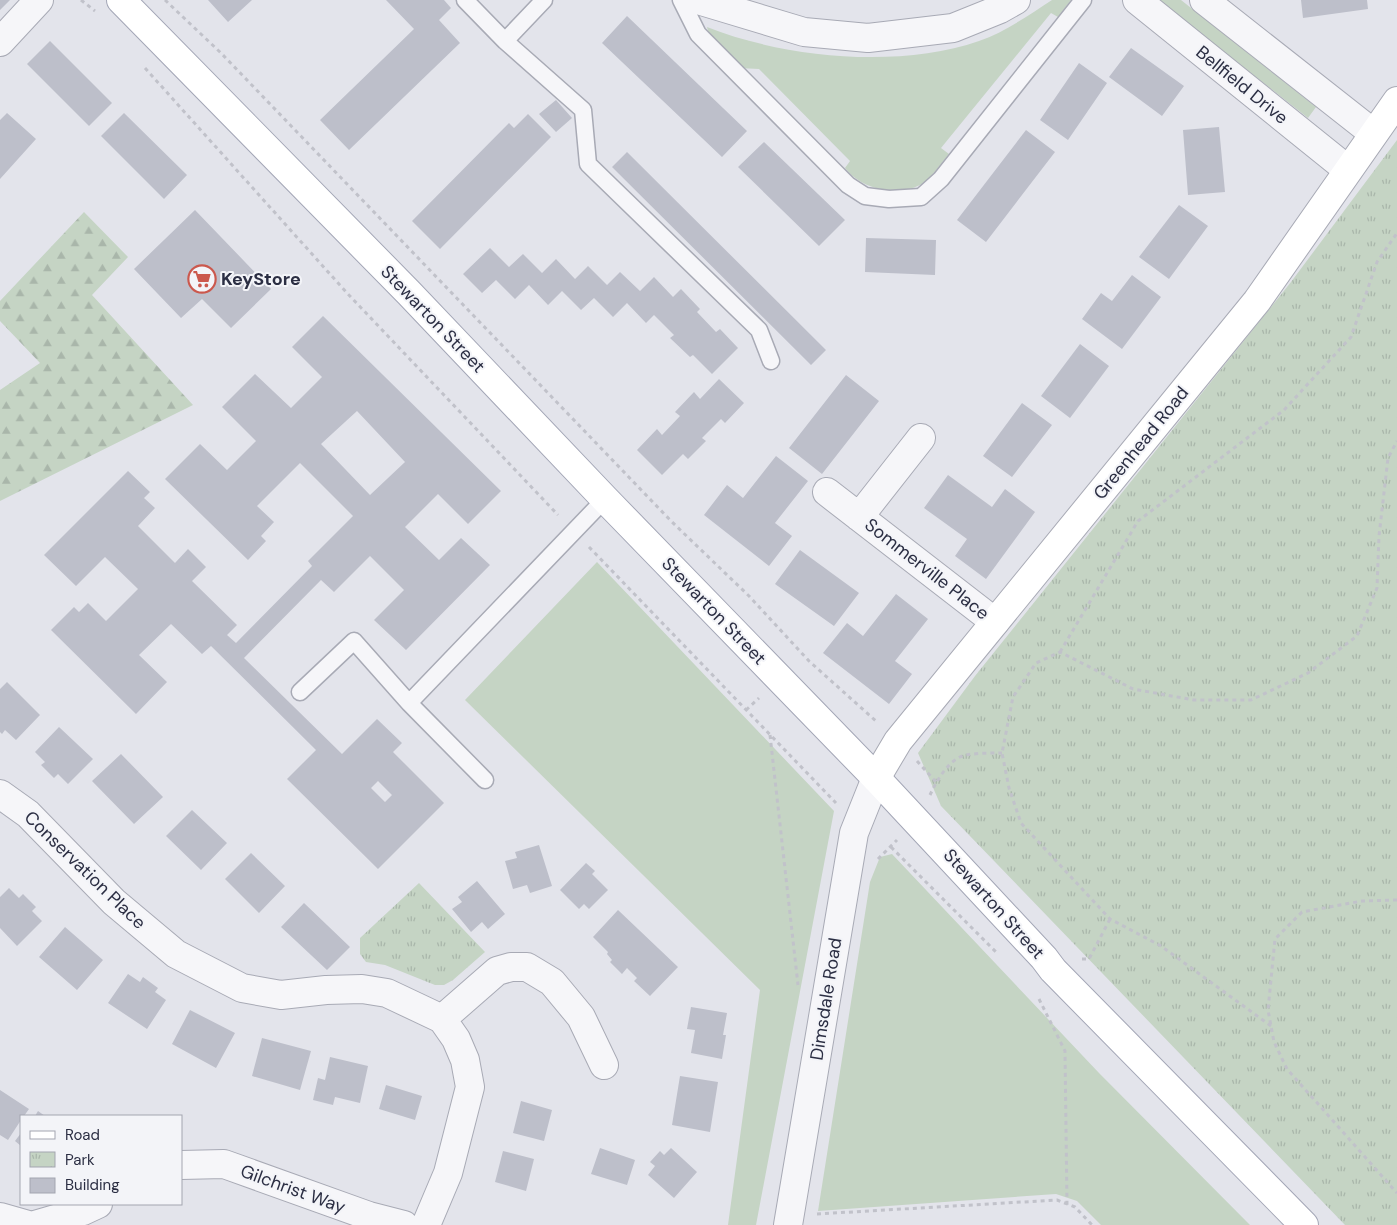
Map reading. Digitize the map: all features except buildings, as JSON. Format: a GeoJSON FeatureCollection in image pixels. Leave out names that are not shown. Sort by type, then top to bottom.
{"type":"FeatureCollection","features":[{"type":"Feature","properties":{"kind":"main road","name":"Stewarton Street"},"geometry":{"type":"LineString","coordinates":[[120,0],[409,293],[605,499],[876,778],[1044,958],[1053,970],[1304,1225]]}},
{"type":"Feature","properties":{"kind":"main road","name":"Greenhead Road"},"geometry":{"type":"LineString","coordinates":[[876,778],[898,741],[1257,301],[1397,101]]}},
{"type":"Feature","properties":{"kind":"street"},"geometry":{"type":"LineString","coordinates":[[0,42],[40,0]]}},
{"type":"Feature","properties":{"kind":"street"},"geometry":{"type":"LineString","coordinates":[[698,0],[804,32],[868,38],[953,28],[1000,9],[1016,0]]}},
{"type":"Feature","properties":{"kind":"street","name":"Bellfield Drive"},"geometry":{"type":"LineString","coordinates":[[1137,0],[1348,170]]}},
{"type":"Feature","properties":{"kind":"street"},"geometry":{"type":"LineString","coordinates":[[1204,0],[1373,133]]}},
{"type":"Feature","properties":{"kind":"street","name":"Sommerville Place"},"geometry":{"type":"LineString","coordinates":[[859,517],[921,438]]}},
{"type":"Feature","properties":{"kind":"street","name":"Sommerville Place"},"geometry":{"type":"LineString","coordinates":[[827,492],[995,622]]}},
{"type":"Feature","properties":{"kind":"street","name":"Dimsdale Road"},"geometry":{"type":"LineString","coordinates":[[789,1220],[854,833],[876,778]]}},
{"type":"Feature","properties":{"kind":"street","name":"Conservation Place"},"geometry":{"type":"LineString","coordinates":[[0,794],[28,814],[114,902],[176,954],[242,988],[281,995],[326,990],[362,989],[387,994],[442,1019]]}},
{"type":"Feature","properties":{"kind":"street"},"geometry":{"type":"LineString","coordinates":[[426,1225],[448,1173],[470,1087],[466,1060],[456,1039],[442,1019],[497,971],[512,967],[527,967],[552,982],[580,1017],[604,1065]]}},
{"type":"Feature","properties":{"kind":"street","name":"Gilchrist Way"},"geometry":{"type":"LineString","coordinates":[[182,1165],[224,1164],[369,1216],[404,1225]]}},
{"type":"Feature","properties":{"kind":"street"},"geometry":{"type":"LineString","coordinates":[[35,1225],[83,1211],[96,1205]]}},
{"type":"Feature","properties":{"kind":"street"},"geometry":{"type":"LineString","coordinates":[[0,1217],[28,1225]]}},
{"type":"Feature","properties":{"kind":"lane"},"geometry":{"type":"LineString","coordinates":[[465,0],[505,41],[583,110],[588,164],[759,330],[771,361]]}},
{"type":"Feature","properties":{"kind":"lane"},"geometry":{"type":"LineString","coordinates":[[505,41],[544,0]]}},
{"type":"Feature","properties":{"kind":"lane"},"geometry":{"type":"LineString","coordinates":[[681,0],[698,34],[848,185],[865,196],[889,199],[921,197],[942,179],[1083,0]]}},
{"type":"Feature","properties":{"kind":"lane"},"geometry":{"type":"LineString","coordinates":[[409,703],[605,499]]}},
{"type":"Feature","properties":{"kind":"lane"},"geometry":{"type":"LineString","coordinates":[[300,692],[354,641],[409,703],[485,780]]}},
{"type":"Feature","properties":{"kind":"path"},"geometry":{"type":"LineString","coordinates":[[80,0],[93,10]]}},
{"type":"Feature","properties":{"kind":"path"},"geometry":{"type":"LineString","coordinates":[[165,0],[221,53],[809,661],[898,741],[936,782]]}},
{"type":"Feature","properties":{"kind":"path"},"geometry":{"type":"LineString","coordinates":[[196,126],[347,293],[574,532],[840,807],[854,833],[880,857]]}},
{"type":"Feature","properties":{"kind":"path"},"geometry":{"type":"LineString","coordinates":[[1271,1026],[1161,946],[1110,920],[1022,823],[1009,788],[1002,752],[1013,697],[1036,664],[1060,652],[1138,521],[1284,410],[1350,337],[1377,262],[1397,233]]}},
{"type":"Feature","properties":{"kind":"path"},"geometry":{"type":"LineString","coordinates":[[1060,652],[1133,689],[1194,700],[1251,700],[1308,673],[1357,636],[1376,588],[1388,458],[1397,440]]}},
{"type":"Feature","properties":{"kind":"path"},"geometry":{"type":"LineString","coordinates":[[770,735],[798,986]]}},
{"type":"Feature","properties":{"kind":"path"},"geometry":{"type":"LineString","coordinates":[[891,846],[1001,957]]}},
{"type":"Feature","properties":{"kind":"path"},"geometry":{"type":"LineString","coordinates":[[1397,900],[1362,901],[1302,912],[1275,939],[1268,1010],[1274,1042],[1287,1069],[1397,1193]]}},
{"type":"Feature","properties":{"kind":"path"},"geometry":{"type":"LineString","coordinates":[[1089,959],[1110,920]]}},
{"type":"Feature","properties":{"kind":"path"},"geometry":{"type":"LineString","coordinates":[[1053,970],[1036,991],[1065,1052],[1068,1205]]}},
{"type":"Feature","properties":{"kind":"path"},"geometry":{"type":"LineString","coordinates":[[789,1220],[1056,1200],[1075,1207],[1092,1225]]}},
{"type":"Feature","properties":{"kind":"green space"},"geometry":{"type":"Polygon","coordinates":[[[1052,0],[1071,0],[1058,17],[1051,13],[941,148],[949,154],[932,175],[920,185],[911,189],[900,190],[879,189],[869,186],[852,175],[845,168],[850,161],[759,69],[739,68],[709,35],[707,27],[738,38],[806,52],[842,56],[878,57],[913,55],[947,50],[979,41],[1017,23],[1052,0]]]}},
{"type":"Feature","properties":{"kind":"green space"},"geometry":{"type":"Polygon","coordinates":[[[1158,0],[1181,0],[1316,107],[1308,118],[1158,0]]]}},
{"type":"Feature","properties":{"kind":"green space"},"geometry":{"type":"Polygon","coordinates":[[[1397,140],[1397,1225],[1345,1225],[941,806],[918,753],[975,676],[1291,282],[1397,140]]]}},
{"type":"Feature","properties":{"kind":"green space"},"geometry":{"type":"Polygon","coordinates":[[[84,212],[128,257],[92,295],[193,405],[0,501],[0,390],[40,363],[0,321],[0,301],[84,212]]]}},
{"type":"Feature","properties":{"kind":"green space"},"geometry":{"type":"Polygon","coordinates":[[[597,562],[834,811],[756,1225],[728,1225],[760,990],[465,700],[597,562]]]}},
{"type":"Feature","properties":{"kind":"green space"},"geometry":{"type":"Polygon","coordinates":[[[892,854],[1099,1073],[1250,1225],[1101,1225],[1077,1201],[1056,1194],[818,1211],[870,882],[880,857],[892,854]]]}},
{"type":"Feature","properties":{"kind":"green space"},"geometry":{"type":"Polygon","coordinates":[[[419,883],[485,952],[453,980],[444,985],[435,985],[385,965],[366,962],[360,954],[360,938],[419,883]]]}},
{"type":"Feature","properties":{"kind":"place","name":"KeyStore"},"geometry":{"type":"Point","coordinates":[202,279]}}]}
